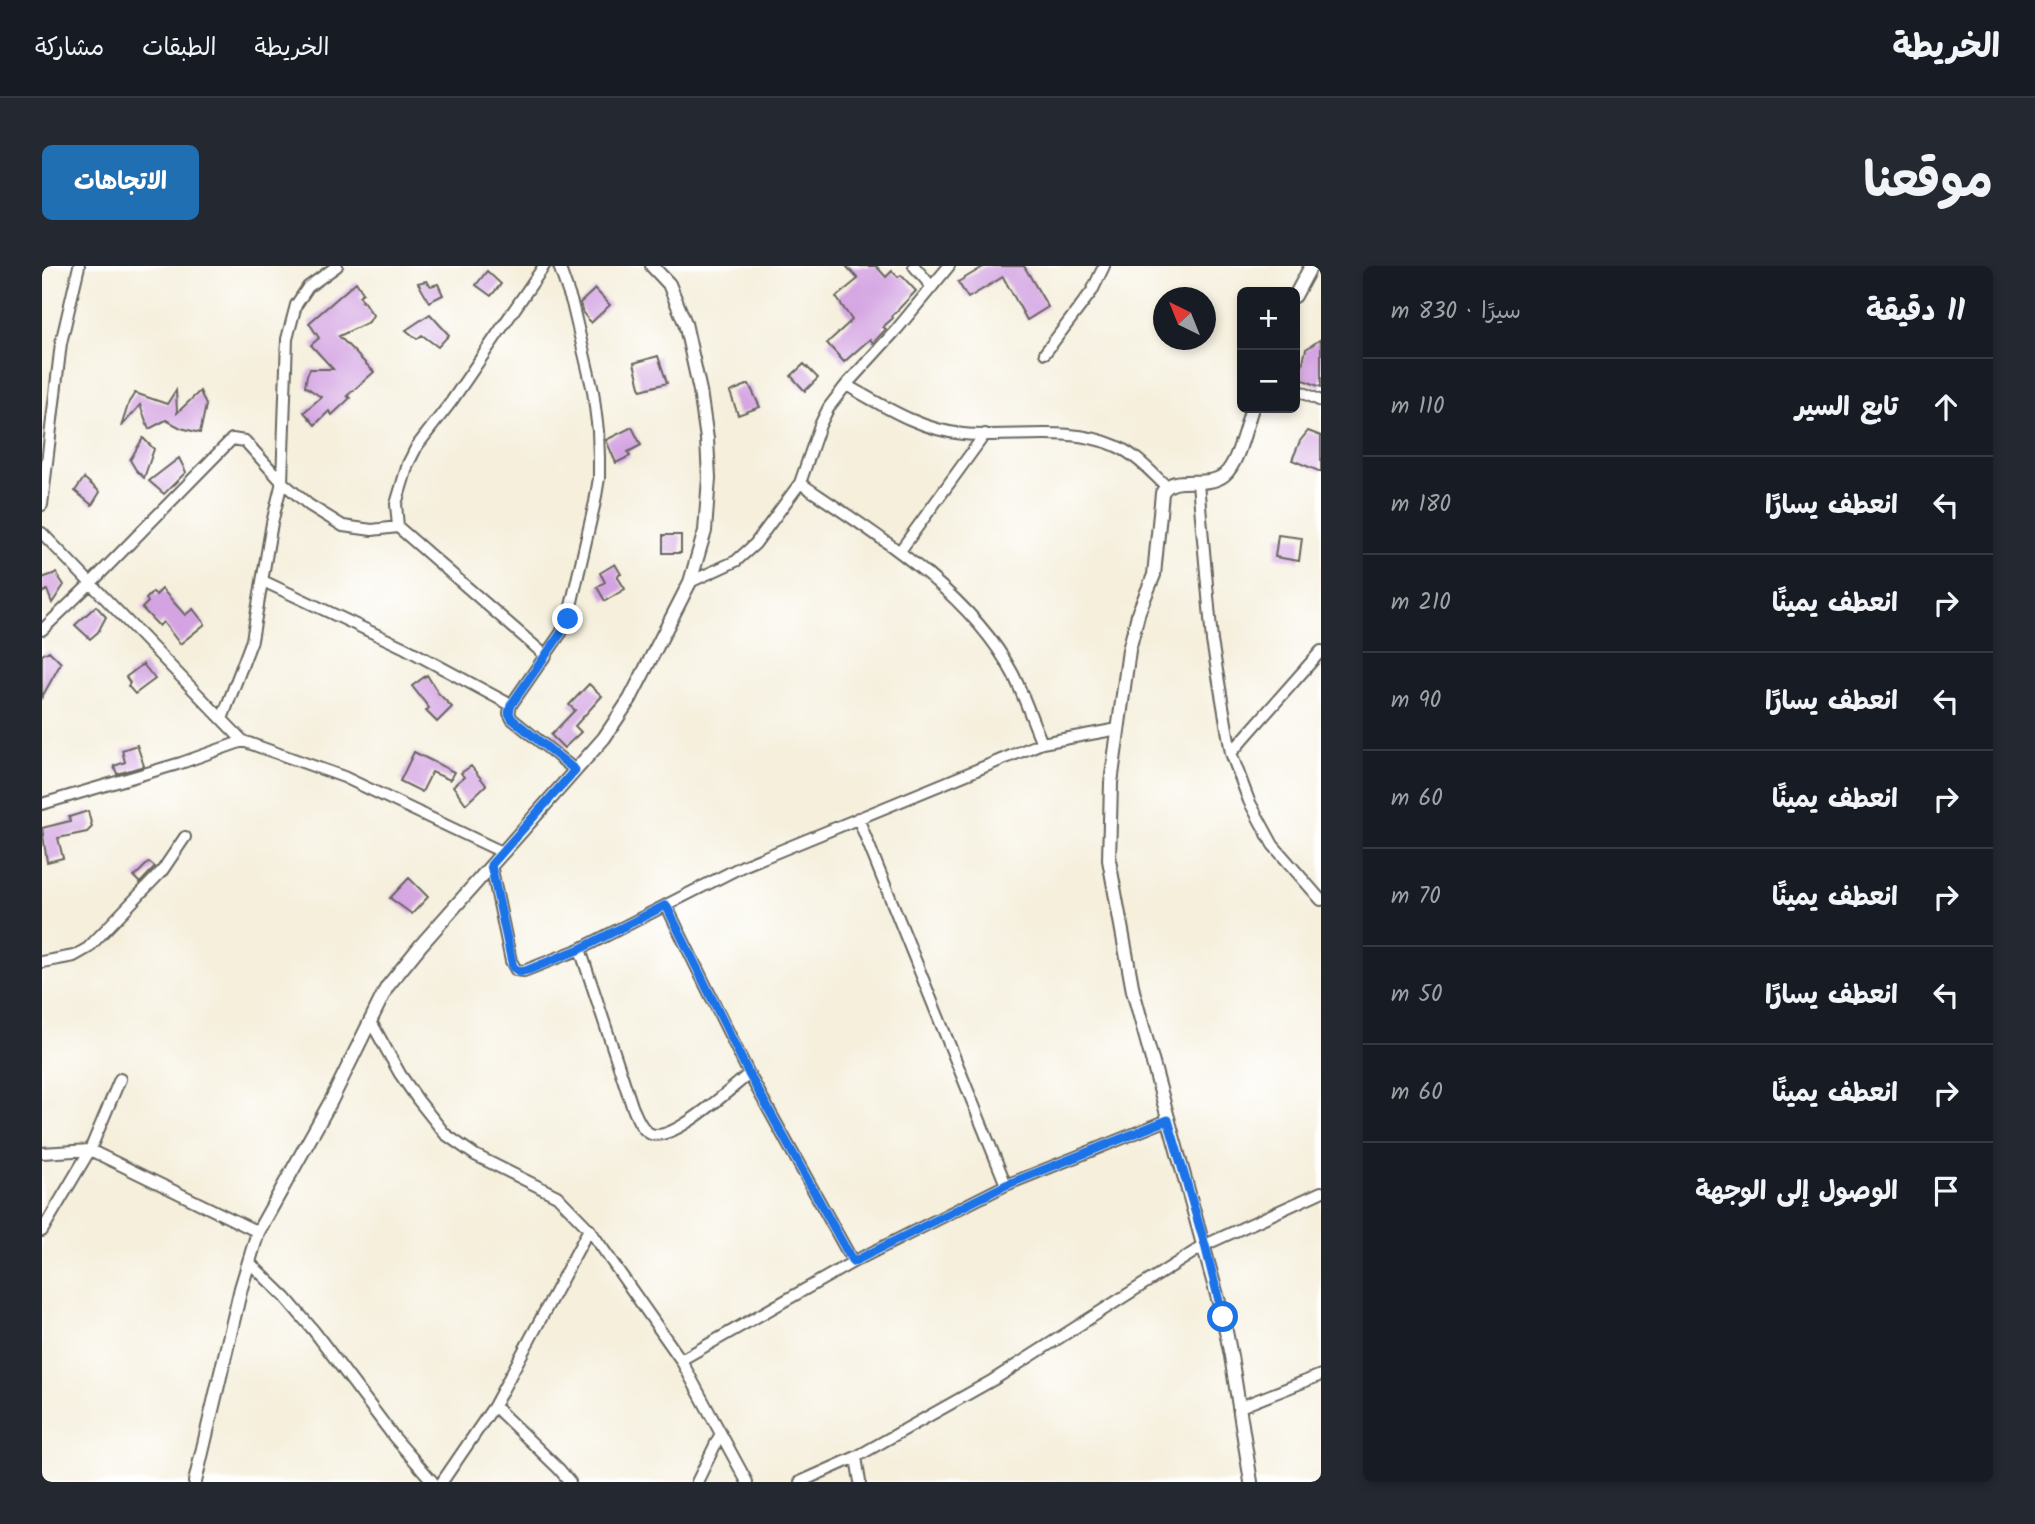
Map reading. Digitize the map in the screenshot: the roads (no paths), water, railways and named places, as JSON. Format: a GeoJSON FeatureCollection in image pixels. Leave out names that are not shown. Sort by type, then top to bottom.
{"type":"FeatureCollection","features":[{"type":"Feature","properties":{"kind":"street"},"geometry":{"type":"LineString","coordinates":[[42,505],[61,343],[79,266]]}},
{"type":"Feature","properties":{"kind":"street"},"geometry":{"type":"LineString","coordinates":[[222,719],[249,651],[282,482],[287,338],[296,305],[308,287],[337,266]]}},
{"type":"Feature","properties":{"kind":"street"},"geometry":{"type":"LineString","coordinates":[[544,266],[451,402],[417,446],[408,464],[396,504],[398,527],[546,656]]}},
{"type":"Feature","properties":{"kind":"street"},"geometry":{"type":"LineString","coordinates":[[559,266],[572,303],[593,391],[598,431],[599,478],[568,619],[546,656],[511,705],[509,713],[512,719],[575,770]]}},
{"type":"Feature","properties":{"kind":"street"},"geometry":{"type":"LineString","coordinates":[[195,1482],[258,1231],[331,1101],[370,1020],[399,971],[604,738],[631,699],[690,582],[705,531],[709,478],[707,439],[685,323],[669,284],[652,266]]}},
{"type":"Feature","properties":{"kind":"street"},"geometry":{"type":"LineString","coordinates":[[914,266],[932,287]]}},
{"type":"Feature","properties":{"kind":"street"},"geometry":{"type":"LineString","coordinates":[[690,582],[736,561],[755,544],[800,483],[820,425],[846,385],[949,266]]}},
{"type":"Feature","properties":{"kind":"street"},"geometry":{"type":"LineString","coordinates":[[1045,353],[1092,290],[1104,266]]}},
{"type":"Feature","properties":{"kind":"street"},"geometry":{"type":"LineString","coordinates":[[1300,288],[1314,266],[1321,269]]}},
{"type":"Feature","properties":{"kind":"street"},"geometry":{"type":"LineString","coordinates":[[846,385],[927,426],[962,434],[1057,434],[1079,436],[1117,446],[1166,486]]}},
{"type":"Feature","properties":{"kind":"street"},"geometry":{"type":"LineString","coordinates":[[1300,391],[1321,401]]}},
{"type":"Feature","properties":{"kind":"street"},"geometry":{"type":"LineString","coordinates":[[1166,486],[1213,480],[1225,474],[1234,460],[1250,413]]}},
{"type":"Feature","properties":{"kind":"street"},"geometry":{"type":"LineString","coordinates":[[900,551],[985,434]]}},
{"type":"Feature","properties":{"kind":"street"},"geometry":{"type":"LineString","coordinates":[[42,630],[232,439],[245,441],[282,482],[309,505],[343,526],[372,530],[398,527]]}},
{"type":"Feature","properties":{"kind":"street"},"geometry":{"type":"LineString","coordinates":[[800,483],[900,551],[972,616],[1013,674],[1042,743]]}},
{"type":"Feature","properties":{"kind":"street"},"geometry":{"type":"LineString","coordinates":[[1198,483],[1212,641],[1231,753],[1250,801],[1273,845],[1321,900]]}},
{"type":"Feature","properties":{"kind":"street"},"geometry":{"type":"LineString","coordinates":[[1166,486],[1161,500],[1154,575],[1133,630],[1111,783],[1109,860],[1133,991],[1223,1317],[1251,1482]]}},
{"type":"Feature","properties":{"kind":"street"},"geometry":{"type":"LineString","coordinates":[[42,533],[243,741],[344,777],[502,852]]}},
{"type":"Feature","properties":{"kind":"street"},"geometry":{"type":"LineString","coordinates":[[263,581],[405,648],[511,705]]}},
{"type":"Feature","properties":{"kind":"street"},"geometry":{"type":"LineString","coordinates":[[1231,753],[1321,651]]}},
{"type":"Feature","properties":{"kind":"street"},"geometry":{"type":"LineString","coordinates":[[491,865],[511,961],[516,970],[528,970],[580,949],[743,866],[858,818],[1042,743],[1118,729]]}},
{"type":"Feature","properties":{"kind":"street"},"geometry":{"type":"LineString","coordinates":[[42,804],[181,763],[243,741]]}},
{"type":"Feature","properties":{"kind":"street"},"geometry":{"type":"LineString","coordinates":[[858,818],[1006,1185]]}},
{"type":"Feature","properties":{"kind":"street"},"geometry":{"type":"LineString","coordinates":[[42,962],[74,956],[88,948],[162,871],[185,837]]}},
{"type":"Feature","properties":{"kind":"street"},"geometry":{"type":"LineString","coordinates":[[666,905],[749,1074],[853,1262]]}},
{"type":"Feature","properties":{"kind":"street"},"geometry":{"type":"LineString","coordinates":[[580,949],[632,1105],[642,1127],[649,1134],[658,1136],[677,1130],[749,1074]]}},
{"type":"Feature","properties":{"kind":"street"},"geometry":{"type":"LineString","coordinates":[[370,1020],[400,1074],[445,1134],[475,1155],[557,1196],[589,1229],[681,1360],[747,1482]]}},
{"type":"Feature","properties":{"kind":"street"},"geometry":{"type":"LineString","coordinates":[[42,1231],[90,1150],[120,1079]]}},
{"type":"Feature","properties":{"kind":"street"},"geometry":{"type":"LineString","coordinates":[[681,1360],[853,1262],[1006,1185],[1168,1120]]}},
{"type":"Feature","properties":{"kind":"street"},"geometry":{"type":"LineString","coordinates":[[42,1153],[90,1150],[258,1231]]}},
{"type":"Feature","properties":{"kind":"street"},"geometry":{"type":"LineString","coordinates":[[800,1482],[856,1457],[993,1380],[1205,1245],[1321,1192]]}},
{"type":"Feature","properties":{"kind":"street"},"geometry":{"type":"LineString","coordinates":[[442,1482],[494,1406],[589,1229]]}},
{"type":"Feature","properties":{"kind":"street"},"geometry":{"type":"LineString","coordinates":[[249,1262],[286,1298],[314,1331],[394,1437],[433,1482]]}},
{"type":"Feature","properties":{"kind":"street"},"geometry":{"type":"LineString","coordinates":[[1240,1407],[1321,1375]]}},
{"type":"Feature","properties":{"kind":"street"},"geometry":{"type":"LineString","coordinates":[[494,1406],[570,1482]]}},
{"type":"Feature","properties":{"kind":"street"},"geometry":{"type":"LineString","coordinates":[[697,1482],[720,1435]]}},
{"type":"Feature","properties":{"kind":"street"},"geometry":{"type":"LineString","coordinates":[[856,1457],[860,1482]]}}]}
